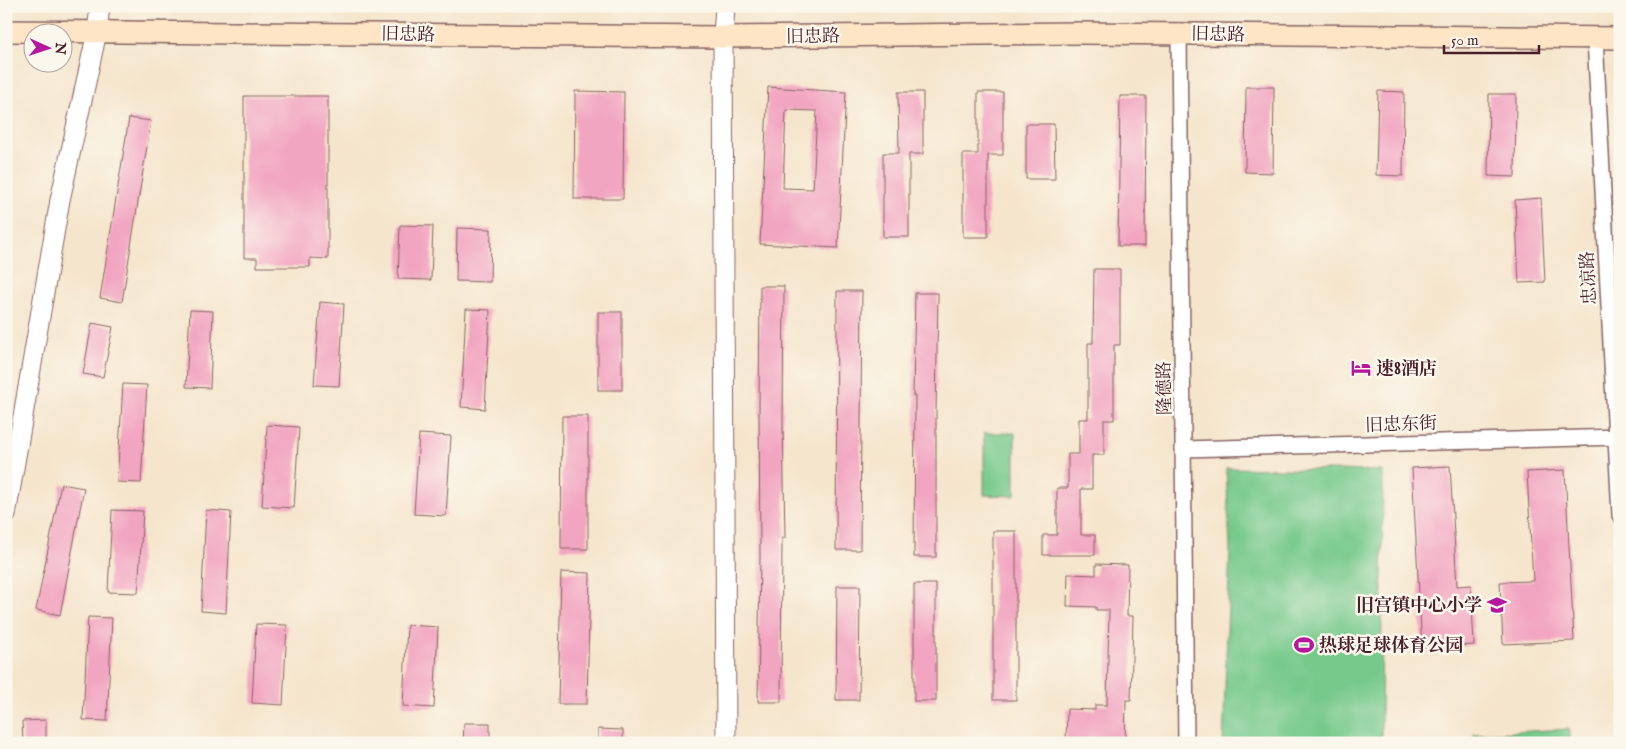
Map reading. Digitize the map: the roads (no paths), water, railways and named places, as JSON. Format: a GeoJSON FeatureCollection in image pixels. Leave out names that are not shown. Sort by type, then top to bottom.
{"type":"FeatureCollection","features":[{"type":"Feature","properties":{"kind":"main road","name":"旧忠路"},"geometry":{"type":"LineString","coordinates":[[6,31],[723,37],[984,33],[1179,33],[1620,38]]}},
{"type":"Feature","properties":{"kind":"street"},"geometry":{"type":"LineString","coordinates":[[6,515],[60,200],[97,32],[100,6]]}},
{"type":"Feature","properties":{"kind":"street"},"geometry":{"type":"LineString","coordinates":[[725,6],[723,37],[726,743]]}},
{"type":"Feature","properties":{"kind":"street","name":"隆德路"},"geometry":{"type":"LineString","coordinates":[[1179,33],[1186,743]]}},
{"type":"Feature","properties":{"kind":"street","name":"忠凉路"},"geometry":{"type":"LineString","coordinates":[[1595,38],[1620,515]]}},
{"type":"Feature","properties":{"kind":"street","name":"旧忠东街"},"geometry":{"type":"LineString","coordinates":[[1183,449],[1617,437]]}},
{"type":"Feature","properties":{"kind":"place","name":"速8酒店"},"geometry":{"type":"Point","coordinates":[1361,368]}},
{"type":"Feature","properties":{"kind":"place","name":"旧宫镇中心小学"},"geometry":{"type":"Point","coordinates":[1497,605]}},
{"type":"Feature","properties":{"kind":"place","name":"热球足球体育公园"},"geometry":{"type":"Point","coordinates":[1304,645]}}]}
